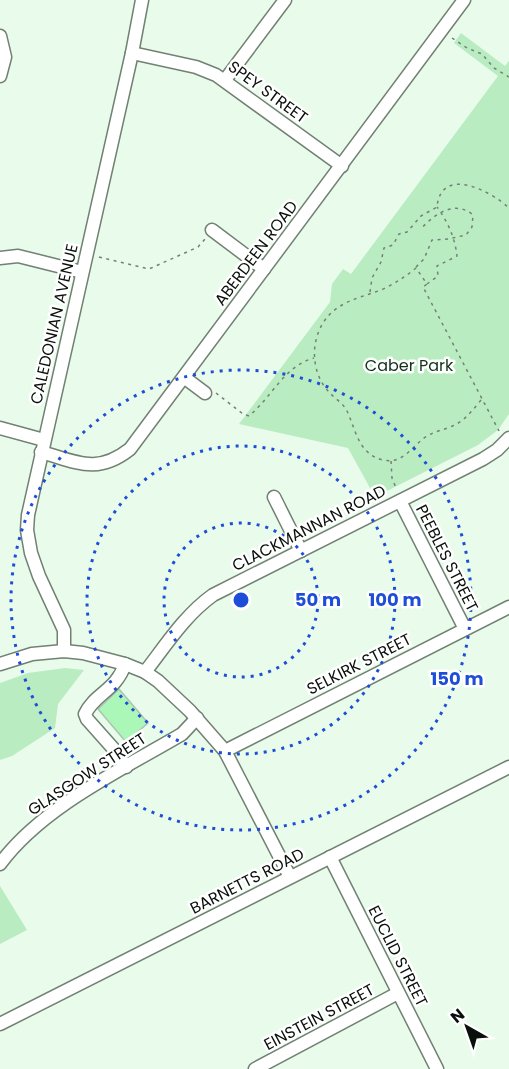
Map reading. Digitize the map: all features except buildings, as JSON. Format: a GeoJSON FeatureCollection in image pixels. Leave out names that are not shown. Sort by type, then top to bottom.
{"type":"FeatureCollection","features":[{"type":"Feature","properties":{"kind":"street","name":"CALEDONIAN AVENUE"},"geometry":{"type":"LineString","coordinates":[[64,651],[64,630],[36,570],[31,553],[27,530],[28,515],[142,0]]}},
{"type":"Feature","properties":{"kind":"street"},"geometry":{"type":"LineString","coordinates":[[225,80],[285,0]]}},
{"type":"Feature","properties":{"kind":"street","name":"ABERDEEN ROAD"},"geometry":{"type":"LineString","coordinates":[[0,428],[92,465],[111,462],[130,449],[464,0]]}},
{"type":"Feature","properties":{"kind":"street"},"geometry":{"type":"LineString","coordinates":[[0,36],[6,57],[0,76]]}},
{"type":"Feature","properties":{"kind":"street","name":"SPEY STREET"},"geometry":{"type":"LineString","coordinates":[[132,53],[196,67],[225,80],[342,166]]}},
{"type":"Feature","properties":{"kind":"street"},"geometry":{"type":"LineString","coordinates":[[212,230],[264,269]]}},
{"type":"Feature","properties":{"kind":"street"},"geometry":{"type":"LineString","coordinates":[[0,258],[14,256],[82,272]]}},
{"type":"Feature","properties":{"kind":"street"},"geometry":{"type":"LineString","coordinates":[[184,378],[210,393]]}},
{"type":"Feature","properties":{"kind":"street","name":"CLACKMANNAN ROAD"},"geometry":{"type":"LineString","coordinates":[[145,672],[185,620],[205,601],[222,590],[483,459],[496,450],[504,435]]}},
{"type":"Feature","properties":{"kind":"street"},"geometry":{"type":"LineString","coordinates":[[274,497],[301,551]]}},
{"type":"Feature","properties":{"kind":"street","name":"PEEBLES STREET"},"geometry":{"type":"LineString","coordinates":[[400,501],[465,629]]}},
{"type":"Feature","properties":{"kind":"street","name":"SELKIRK STREET"},"geometry":{"type":"LineString","coordinates":[[225,751],[509,607]]}},
{"type":"Feature","properties":{"kind":"street"},"geometry":{"type":"LineString","coordinates":[[0,664],[32,654],[83,652],[145,672],[164,686],[197,718],[225,751],[290,877]]}},
{"type":"Feature","properties":{"kind":"street"},"geometry":{"type":"LineString","coordinates":[[125,664],[120,677],[89,707],[85,714],[87,720],[119,755],[126,767]]}},
{"type":"Feature","properties":{"kind":"street","name":"GLASGOW STREET"},"geometry":{"type":"LineString","coordinates":[[0,864],[21,838],[42,820],[182,734],[197,718]]}},
{"type":"Feature","properties":{"kind":"street","name":"BARNETTS ROAD"},"geometry":{"type":"LineString","coordinates":[[0,1024],[509,767]]}},
{"type":"Feature","properties":{"kind":"street","name":"EUCLID STREET"},"geometry":{"type":"LineString","coordinates":[[330,857],[437,1069]]}},
{"type":"Feature","properties":{"kind":"street","name":"EINSTEIN STREET"},"geometry":{"type":"LineString","coordinates":[[255,1069],[398,993]]}},
{"type":"Feature","properties":{"kind":"path"},"geometry":{"type":"LineString","coordinates":[[441,30],[467,48],[482,54],[494,68],[509,77]]}},
{"type":"Feature","properties":{"kind":"path"},"geometry":{"type":"LineString","coordinates":[[504,435],[481,400],[423,287],[438,276],[437,266],[457,256],[454,238],[437,207],[438,197],[443,190],[452,186],[464,185],[488,192],[509,208]]}},
{"type":"Feature","properties":{"kind":"path"},"geometry":{"type":"LineString","coordinates":[[370,293],[372,278],[381,261],[384,248],[393,245],[399,234],[407,232],[421,216],[437,207]]}},
{"type":"Feature","properties":{"kind":"path"},"geometry":{"type":"LineString","coordinates":[[421,229],[440,212],[464,209],[473,215],[473,221],[466,235],[432,240],[424,259],[398,281],[343,303],[332,312],[323,322],[317,335],[314,358],[320,379],[347,411],[359,442],[376,457],[391,460],[408,454],[429,434],[459,423],[481,400]]}},
{"type":"Feature","properties":{"kind":"path"},"geometry":{"type":"LineString","coordinates":[[96,256],[149,269],[198,247],[204,241]]}},
{"type":"Feature","properties":{"kind":"path"},"geometry":{"type":"LineString","coordinates":[[416,268],[427,284]]}},
{"type":"Feature","properties":{"kind":"path"},"geometry":{"type":"LineString","coordinates":[[210,393],[249,416],[292,370],[314,358]]}},
{"type":"Feature","properties":{"kind":"path"},"geometry":{"type":"LineString","coordinates":[[391,460],[392,478],[396,488]]}},
{"type":"Feature","properties":{"kind":"green space","name":"Caber Park"},"geometry":{"type":"Polygon","coordinates":[[[461,33],[505,66],[509,61],[509,414],[498,430],[478,445],[375,497],[348,448],[239,424],[330,302],[332,284],[343,269],[351,274],[498,76],[454,43],[461,33]]]}},
{"type":"Feature","properties":{"kind":"green space"},"geometry":{"type":"Polygon","coordinates":[[[65,668],[84,670],[58,704],[55,728],[12,756],[0,760],[0,683],[28,673],[65,668]]]}},
{"type":"Feature","properties":{"kind":"green space"},"geometry":{"type":"Polygon","coordinates":[[[0,886],[27,930],[0,944],[0,886]]]}}]}
